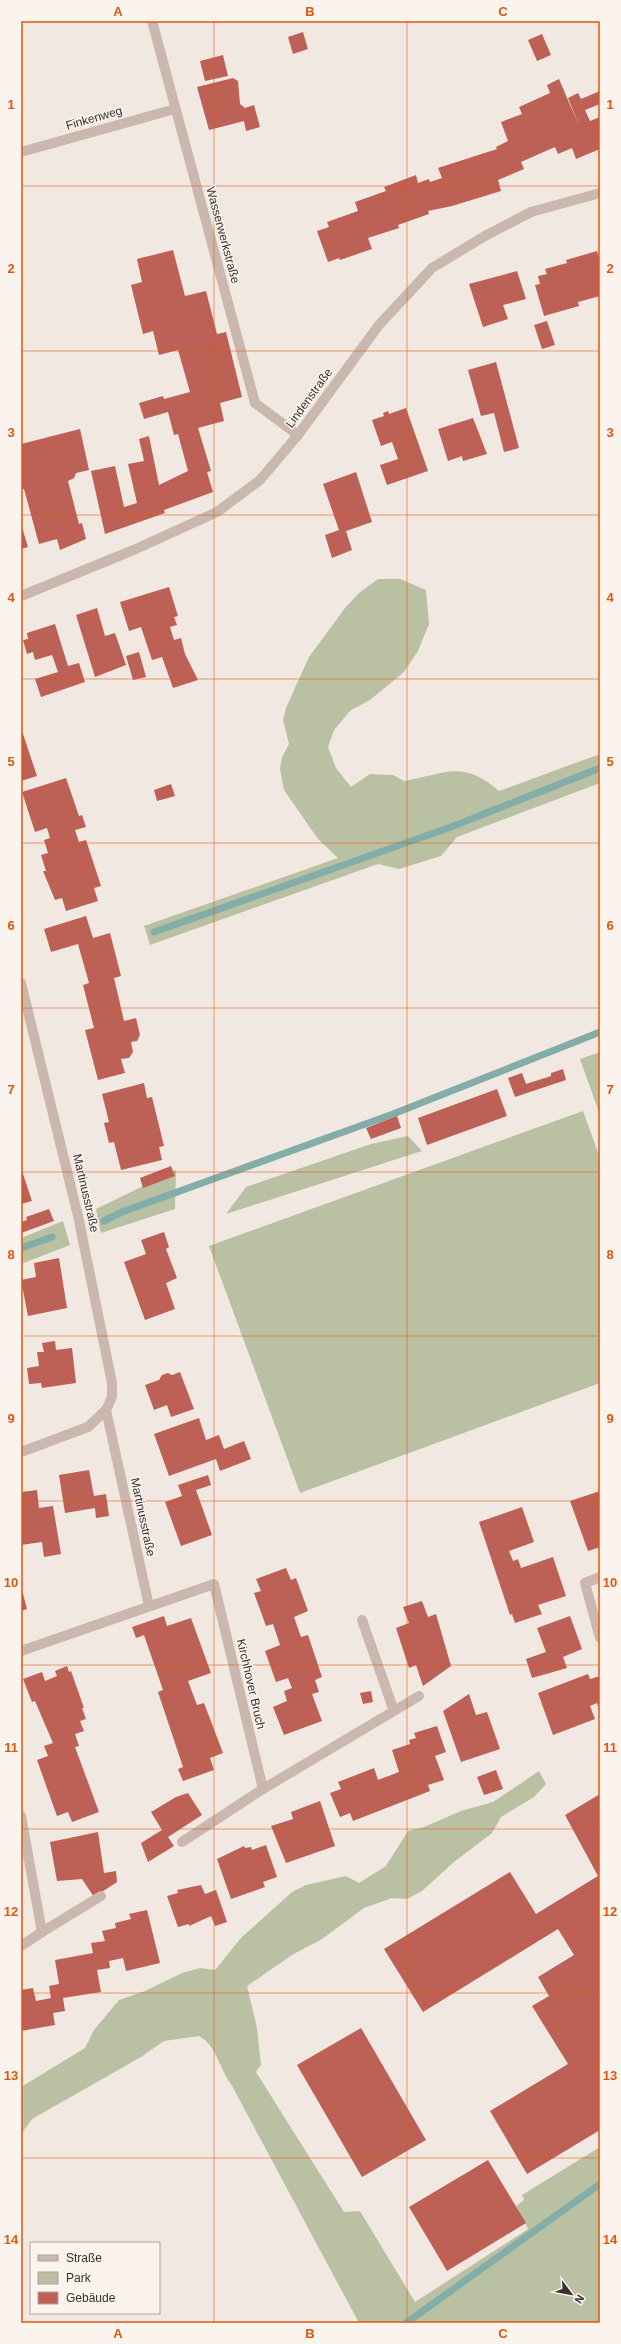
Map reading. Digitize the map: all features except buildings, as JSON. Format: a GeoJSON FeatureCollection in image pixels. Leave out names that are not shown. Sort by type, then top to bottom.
{"type":"FeatureCollection","features":[{"type":"Feature","properties":{"kind":"street","name":"Wasserwerkstraße"},"geometry":{"type":"LineString","coordinates":[[152,21],[255,403],[298,435]]}},
{"type":"Feature","properties":{"kind":"street","name":"Finkenweg"},"geometry":{"type":"LineString","coordinates":[[21,152],[175,109]]}},
{"type":"Feature","properties":{"kind":"street","name":"Lindenstraße"},"geometry":{"type":"LineString","coordinates":[[21,596],[136,549],[217,512],[260,480],[298,435],[378,325],[432,268],[485,236],[531,212],[600,193]]}},
{"type":"Feature","properties":{"kind":"street","name":"Martinusstraße"},"geometry":{"type":"LineString","coordinates":[[21,983],[78,1216],[112,1383],[112,1397],[106,1410],[88,1427],[21,1452]]}},
{"type":"Feature","properties":{"kind":"street","name":"Martinusstraße"},"geometry":{"type":"LineString","coordinates":[[106,1410],[149,1606]]}},
{"type":"Feature","properties":{"kind":"street"},"geometry":{"type":"LineString","coordinates":[[600,1577],[585,1583],[600,1638]]}},
{"type":"Feature","properties":{"kind":"street","name":"Kirchhover Bruch"},"geometry":{"type":"LineString","coordinates":[[149,1606],[214,1584],[263,1789]]}},
{"type":"Feature","properties":{"kind":"street"},"geometry":{"type":"LineString","coordinates":[[21,1651],[149,1606]]}},
{"type":"Feature","properties":{"kind":"street"},"geometry":{"type":"LineString","coordinates":[[362,1620],[394,1711]]}},
{"type":"Feature","properties":{"kind":"street"},"geometry":{"type":"LineString","coordinates":[[182,1842],[263,1789],[419,1696]]}},
{"type":"Feature","properties":{"kind":"street"},"geometry":{"type":"LineString","coordinates":[[21,1816],[42,1932]]}},
{"type":"Feature","properties":{"kind":"street"},"geometry":{"type":"LineString","coordinates":[[21,1946],[101,1896]]}},
{"type":"Feature","properties":{"kind":"green space"},"geometry":{"type":"Polygon","coordinates":[[[378,579],[400,579],[426,590],[429,624],[418,651],[404,672],[370,700],[351,710],[334,730],[328,747],[336,768],[351,787],[370,774],[393,775],[404,781],[453,771],[474,775],[486,781],[499,791],[600,754],[600,783],[457,837],[441,856],[399,869],[378,864],[150,945],[144,926],[338,858],[318,839],[284,790],[280,769],[282,757],[289,744],[283,720],[286,708],[309,657],[345,608],[359,593],[378,579]]]}},
{"type":"Feature","properties":{"kind":"green space"},"geometry":{"type":"Polygon","coordinates":[[[600,1052],[600,1115],[580,1059],[600,1052]]]}},
{"type":"Feature","properties":{"kind":"green space"},"geometry":{"type":"Polygon","coordinates":[[[583,1111],[600,1158],[600,1383],[300,1493],[209,1246],[583,1111]]]}},
{"type":"Feature","properties":{"kind":"green space"},"geometry":{"type":"Polygon","coordinates":[[[408,1136],[422,1151],[226,1214],[246,1187],[371,1144],[408,1136]]]}},
{"type":"Feature","properties":{"kind":"green space"},"geometry":{"type":"Polygon","coordinates":[[[176,1170],[175,1209],[101,1233],[96,1209],[176,1170]]]}},
{"type":"Feature","properties":{"kind":"green space"},"geometry":{"type":"Polygon","coordinates":[[[63,1221],[70,1245],[21,1264],[21,1238],[63,1221]]]}},
{"type":"Feature","properties":{"kind":"green space"},"geometry":{"type":"Polygon","coordinates":[[[539,1771],[546,1784],[534,1797],[501,1817],[492,1833],[454,1862],[422,1891],[407,1899],[392,1898],[364,1908],[322,1939],[292,1955],[247,1986],[257,2028],[261,2065],[256,2072],[344,2212],[360,2211],[415,2302],[528,2229],[516,2206],[524,2200],[522,2195],[600,2147],[600,2323],[359,2323],[227,2078],[214,2051],[205,2040],[199,2036],[164,2041],[141,2057],[32,2119],[21,2134],[21,2087],[85,2048],[94,2030],[119,2000],[145,1991],[182,1973],[200,1968],[215,1970],[241,1938],[292,1892],[306,1885],[346,1876],[359,1883],[386,1866],[408,1831],[424,1827],[461,1811],[493,1802],[539,1771]]]}},
{"type":"Feature","properties":{"kind":"waterway"},"geometry":{"type":"LineString","coordinates":[[154,932],[451,827],[600,768]]}},
{"type":"Feature","properties":{"kind":"waterway"},"geometry":{"type":"LineString","coordinates":[[104,1221],[122,1212],[393,1114],[600,1032]]}},
{"type":"Feature","properties":{"kind":"waterway"},"geometry":{"type":"LineString","coordinates":[[21,1248],[52,1237]]}},
{"type":"Feature","properties":{"kind":"waterway"},"geometry":{"type":"LineString","coordinates":[[406,2323],[600,2184]]}}]}
